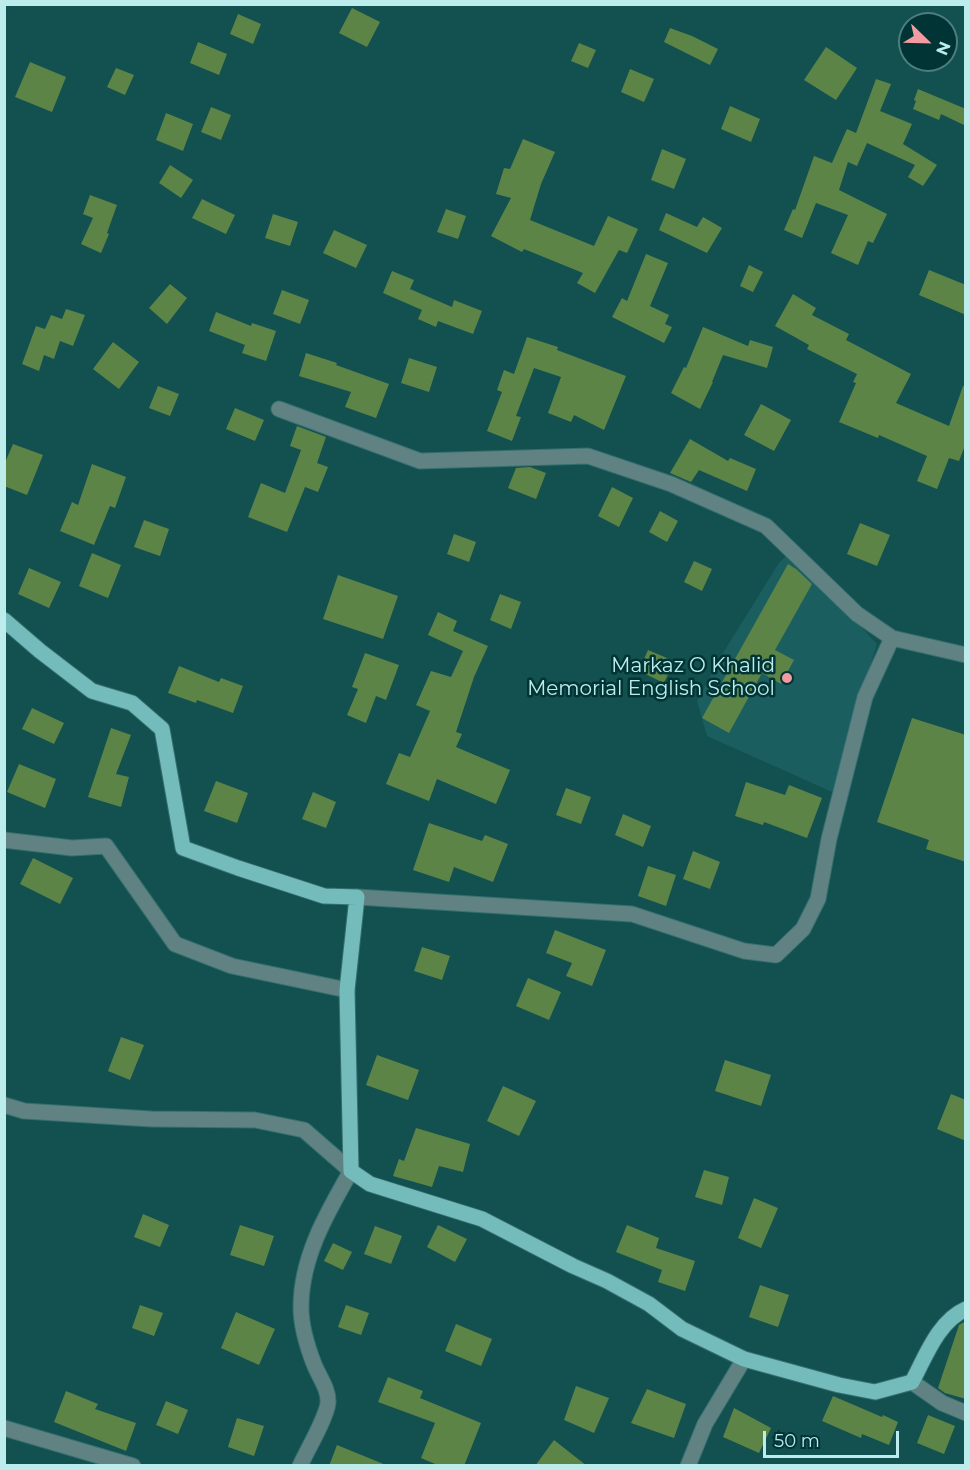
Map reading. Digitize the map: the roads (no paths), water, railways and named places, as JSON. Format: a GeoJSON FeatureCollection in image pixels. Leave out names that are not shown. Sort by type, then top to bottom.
{"type":"FeatureCollection","features":[{"type":"Feature","properties":{"kind":"main road"},"geometry":{"type":"LineString","coordinates":[[4,620],[92,691],[132,702],[162,729],[183,848],[324,896],[357,897],[347,990],[351,1171],[370,1184],[482,1219],[607,1281],[649,1304],[682,1329],[744,1359],[839,1385],[875,1392],[912,1382],[943,1327],[958,1312],[966,1309]]}},
{"type":"Feature","properties":{"kind":"street"},"geometry":{"type":"LineString","coordinates":[[279,409],[420,461],[588,456],[671,484],[766,526],[857,614],[892,638],[966,655]]}},
{"type":"Feature","properties":{"kind":"street"},"geometry":{"type":"LineString","coordinates":[[357,897],[632,914],[744,951],[776,955],[803,929],[818,899],[829,839],[865,697],[892,638]]}},
{"type":"Feature","properties":{"kind":"street"},"geometry":{"type":"LineString","coordinates":[[4,840],[72,848],[106,846],[175,944],[232,966],[347,990]]}},
{"type":"Feature","properties":{"kind":"street"},"geometry":{"type":"LineString","coordinates":[[4,1105],[24,1111],[151,1119],[255,1120],[304,1130],[351,1171],[326,1215],[305,1267],[301,1307],[304,1335],[315,1366],[326,1387],[328,1402],[300,1466]]}},
{"type":"Feature","properties":{"kind":"street"},"geometry":{"type":"LineString","coordinates":[[688,1466],[705,1424],[744,1359]]}},
{"type":"Feature","properties":{"kind":"street"},"geometry":{"type":"LineString","coordinates":[[912,1382],[942,1403],[966,1413]]}},
{"type":"Feature","properties":{"kind":"street"},"geometry":{"type":"LineString","coordinates":[[4,1428],[133,1466]]}},
{"type":"Feature","properties":{"kind":"place","name":"Markaz O Khalid Memorial English School"},"geometry":{"type":"Point","coordinates":[787,678]}}]}
